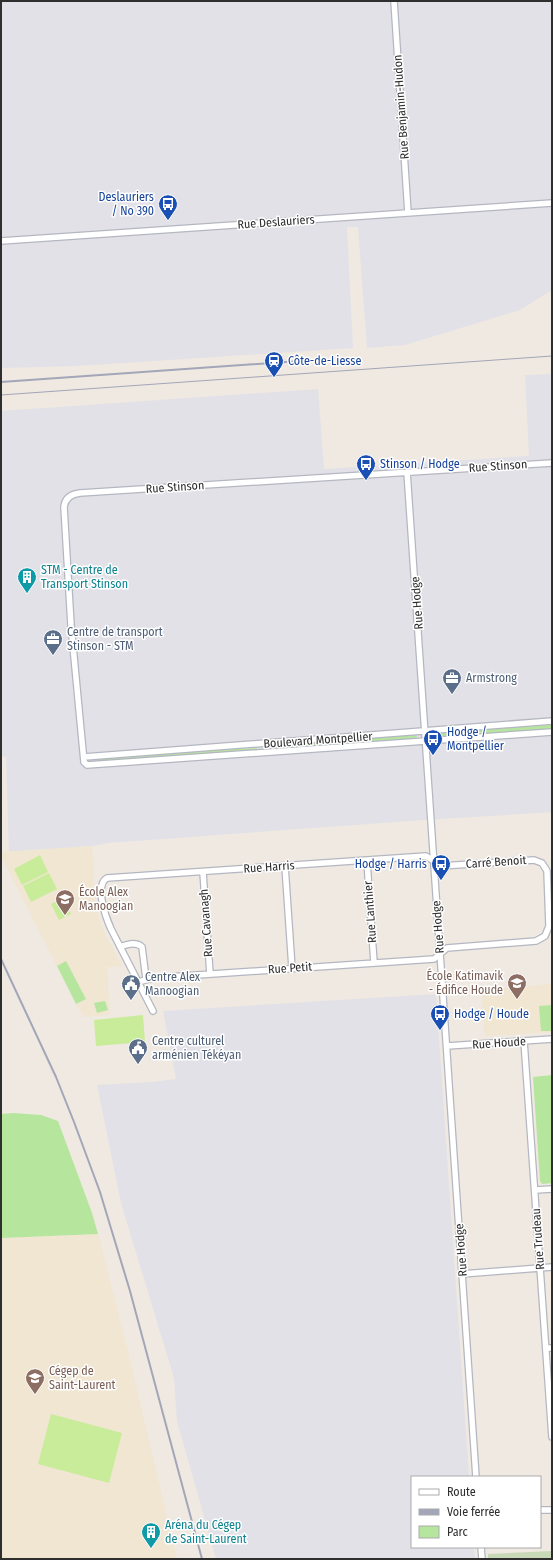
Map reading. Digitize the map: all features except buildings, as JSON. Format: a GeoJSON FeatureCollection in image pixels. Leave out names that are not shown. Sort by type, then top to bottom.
{"type":"FeatureCollection","features":[{"type":"Feature","properties":{"kind":"street","name":"Rue Benjamin-Hudon"},"geometry":{"type":"LineString","coordinates":[[394,1],[408,213]]}},
{"type":"Feature","properties":{"kind":"street","name":"Rue Deslauriers"},"geometry":{"type":"LineString","coordinates":[[1,241],[552,203]]}},
{"type":"Feature","properties":{"kind":"street","name":"Rue Stinson"},"geometry":{"type":"LineString","coordinates":[[86,765],[84,763],[71,625],[64,508],[66,500],[69,497],[80,493],[552,463]]}},
{"type":"Feature","properties":{"kind":"street","name":"Rue Hodge"},"geometry":{"type":"LineString","coordinates":[[407,472],[476,1476]]}},
{"type":"Feature","properties":{"kind":"street","name":"Boulevard Montpellier"},"geometry":{"type":"LineString","coordinates":[[84,757],[552,721]]}},
{"type":"Feature","properties":{"kind":"street","name":"Boulevard Montpellier"},"geometry":{"type":"LineString","coordinates":[[86,765],[552,732]]}},
{"type":"Feature","properties":{"kind":"street","name":"Rue Harris"},"geometry":{"type":"LineString","coordinates":[[120,947],[104,911],[101,887],[103,881],[109,878],[426,856],[434,861]]}},
{"type":"Feature","properties":{"kind":"street","name":"Carré Benoit"},"geometry":{"type":"LineString","coordinates":[[434,861],[441,866],[534,860],[544,865],[548,876],[549,926],[548,931],[543,938],[532,942],[447,948],[440,953]]}},
{"type":"Feature","properties":{"kind":"street","name":"Rue Lanthier"},"geometry":{"type":"LineString","coordinates":[[367,861],[374,963]]}},
{"type":"Feature","properties":{"kind":"street"},"geometry":{"type":"LineString","coordinates":[[285,866],[292,968]]}},
{"type":"Feature","properties":{"kind":"street","name":"Rue Cavanagh"},"geometry":{"type":"LineString","coordinates":[[203,872],[210,974]]}},
{"type":"Feature","properties":{"kind":"street"},"geometry":{"type":"LineString","coordinates":[[146,979],[143,950],[141,946],[130,944],[120,947],[153,1011]]}},
{"type":"Feature","properties":{"kind":"street","name":"Rue Petit"},"geometry":{"type":"LineString","coordinates":[[138,982],[146,979],[434,958],[440,953]]}},
{"type":"Feature","properties":{"kind":"street","name":"Rue Houde"},"geometry":{"type":"LineString","coordinates":[[447,1046],[552,1039]]}},
{"type":"Feature","properties":{"kind":"street","name":"Rue Trudeau"},"geometry":{"type":"LineString","coordinates":[[524,1041],[540,1268],[549,1348],[552,1437]]}},
{"type":"Feature","properties":{"kind":"street"},"geometry":{"type":"LineString","coordinates":[[535,1190],[552,1189]]}},
{"type":"Feature","properties":{"kind":"street"},"geometry":{"type":"LineString","coordinates":[[462,1274],[552,1267]]}},
{"type":"Feature","properties":{"kind":"street"},"geometry":{"type":"LineString","coordinates":[[541,1510],[552,1510]]}},
{"type":"Feature","properties":{"kind":"street"},"geometry":{"type":"LineString","coordinates":[[481,1548],[482,1559]]}},
{"type":"Feature","properties":{"kind":"shaded area"},"geometry":{"type":"Polygon","coordinates":[[[1,1],[552,1],[552,290],[520,310],[405,345],[367,348],[358,227],[347,227],[353,348],[78,366],[1,368],[1,1]]]}},
{"type":"Feature","properties":{"kind":"shaded area"},"geometry":{"type":"Polygon","coordinates":[[[552,374],[552,812],[108,843],[92,846],[9,852],[6,757],[1,756],[1,411],[318,389],[324,469],[529,456],[525,375],[552,374]]]}},
{"type":"Feature","properties":{"kind":"shaded area","name":"École Alex Manoogian"},"geometry":{"type":"Polygon","coordinates":[[[92,846],[94,872],[93,887],[99,918],[104,932],[122,966],[107,967],[110,1015],[83,1017],[1,856],[1,852],[92,846]]]}},
{"type":"Feature","properties":{"kind":"shaded area","name":"École Katimavik - Édifice Houde"},"geometry":{"type":"Polygon","coordinates":[[[552,984],[552,1032],[485,1036],[481,990],[552,984]]]}},
{"type":"Feature","properties":{"kind":"shaded area"},"geometry":{"type":"Polygon","coordinates":[[[436,994],[469,1476],[411,1476],[411,1548],[474,1548],[475,1559],[216,1559],[177,1421],[174,1378],[121,1203],[97,1085],[176,1079],[163,1011],[436,994]]]}},
{"type":"Feature","properties":{"kind":"shaded area","name":"Cégep de Saint-Laurent"},"geometry":{"type":"Polygon","coordinates":[[[98,1234],[127,1348],[177,1559],[1,1559],[1,1238],[98,1234]]]}},
{"type":"Feature","properties":{"kind":"green space"},"geometry":{"type":"Polygon","coordinates":[[[552,725],[552,729],[443,737],[440,734],[444,732],[552,725]]]}},
{"type":"Feature","properties":{"kind":"green space"},"geometry":{"type":"Polygon","coordinates":[[[417,736],[416,739],[276,749],[276,747],[283,746],[283,744],[352,741],[352,739],[417,736]]]}},
{"type":"Feature","properties":{"kind":"green space"},"geometry":{"type":"Polygon","coordinates":[[[257,748],[257,751],[95,762],[97,758],[257,748]]]}},
{"type":"Feature","properties":{"kind":"green space"},"geometry":{"type":"Polygon","coordinates":[[[40,855],[48,872],[22,885],[14,869],[40,855]]]}},
{"type":"Feature","properties":{"kind":"green space"},"geometry":{"type":"Polygon","coordinates":[[[49,873],[57,889],[31,902],[23,886],[49,873]]]}},
{"type":"Feature","properties":{"kind":"green space"},"geometry":{"type":"Polygon","coordinates":[[[63,898],[71,914],[66,916],[58,901],[63,898]]]}},
{"type":"Feature","properties":{"kind":"green space"},"geometry":{"type":"Polygon","coordinates":[[[57,901],[65,917],[59,920],[51,904],[57,901]]]}},
{"type":"Feature","properties":{"kind":"green space"},"geometry":{"type":"Polygon","coordinates":[[[66,961],[86,999],[76,1004],[57,966],[66,961]]]}},
{"type":"Feature","properties":{"kind":"green space"},"geometry":{"type":"Polygon","coordinates":[[[105,1001],[108,1010],[97,1013],[94,1003],[105,1001]]]}},
{"type":"Feature","properties":{"kind":"green space"},"geometry":{"type":"Polygon","coordinates":[[[552,1005],[552,1031],[541,1031],[539,1006],[552,1005]]]}},
{"type":"Feature","properties":{"kind":"green space"},"geometry":{"type":"Polygon","coordinates":[[[143,1015],[145,1042],[96,1046],[94,1020],[143,1015]]]}},
{"type":"Feature","properties":{"kind":"green space"},"geometry":{"type":"Polygon","coordinates":[[[552,1075],[552,1183],[542,1184],[540,1181],[533,1077],[552,1075]]]}},
{"type":"Feature","properties":{"kind":"green space"},"geometry":{"type":"Polygon","coordinates":[[[13,1113],[41,1115],[58,1121],[92,1213],[98,1234],[1,1238],[1,1114],[13,1113]]]}},
{"type":"Feature","properties":{"kind":"green space"},"geometry":{"type":"Polygon","coordinates":[[[51,1414],[122,1433],[109,1483],[38,1464],[51,1414]]]}},
{"type":"Feature","properties":{"kind":"green space"},"geometry":{"type":"Polygon","coordinates":[[[552,1551],[552,1559],[488,1559],[488,1554],[552,1551]]]}},
{"type":"Feature","properties":{"kind":"tram line"},"geometry":{"type":"LineString","coordinates":[[1,395],[552,356]]}},
{"type":"Feature","properties":{"kind":"railway"},"geometry":{"type":"LineString","coordinates":[[1,382],[300,361]]}},
{"type":"Feature","properties":{"kind":"railway"},"geometry":{"type":"LineString","coordinates":[[1,959],[56,1077],[100,1192],[130,1291],[202,1559]]}},
{"type":"Feature","properties":{"kind":"place","name":"Deslauriers / No 390"},"geometry":{"type":"Point","coordinates":[168,221]}},
{"type":"Feature","properties":{"kind":"place","name":"Côte-de-Liesse"},"geometry":{"type":"Point","coordinates":[274,378]}},
{"type":"Feature","properties":{"kind":"place","name":"Stinson / Hodge"},"geometry":{"type":"Point","coordinates":[366,481]}},
{"type":"Feature","properties":{"kind":"place","name":"STM - Centre de Transport Stinson"},"geometry":{"type":"Point","coordinates":[27,594]}},
{"type":"Feature","properties":{"kind":"place","name":"Centre de transport Stinson - STM"},"geometry":{"type":"Point","coordinates":[53,656]}},
{"type":"Feature","properties":{"kind":"place","name":"Armstrong"},"geometry":{"type":"Point","coordinates":[452,695]}},
{"type":"Feature","properties":{"kind":"place","name":"Hodge / Montpellier"},"geometry":{"type":"Point","coordinates":[433,756]}},
{"type":"Feature","properties":{"kind":"place","name":"Hodge / Harris"},"geometry":{"type":"Point","coordinates":[441,881]}},
{"type":"Feature","properties":{"kind":"place","name":"École Alex Manoogian"},"geometry":{"type":"Point","coordinates":[65,916]}},
{"type":"Feature","properties":{"kind":"place","name":"École Katimavik - Édifice Houde"},"geometry":{"type":"Point","coordinates":[517,1000]}},
{"type":"Feature","properties":{"kind":"place","name":"Centre Alex Manoogian"},"geometry":{"type":"Point","coordinates":[131,1001]}},
{"type":"Feature","properties":{"kind":"place","name":"Hodge / Houde"},"geometry":{"type":"Point","coordinates":[440,1031]}},
{"type":"Feature","properties":{"kind":"place","name":"Centre culturel arménien Tékéyan"},"geometry":{"type":"Point","coordinates":[138,1065]}},
{"type":"Feature","properties":{"kind":"place","name":"Cégep de Saint-Laurent"},"geometry":{"type":"Point","coordinates":[35,1395]}},
{"type":"Feature","properties":{"kind":"place","name":"Aréna du Cégep de Saint-Laurent"},"geometry":{"type":"Point","coordinates":[151,1549]}}]}
